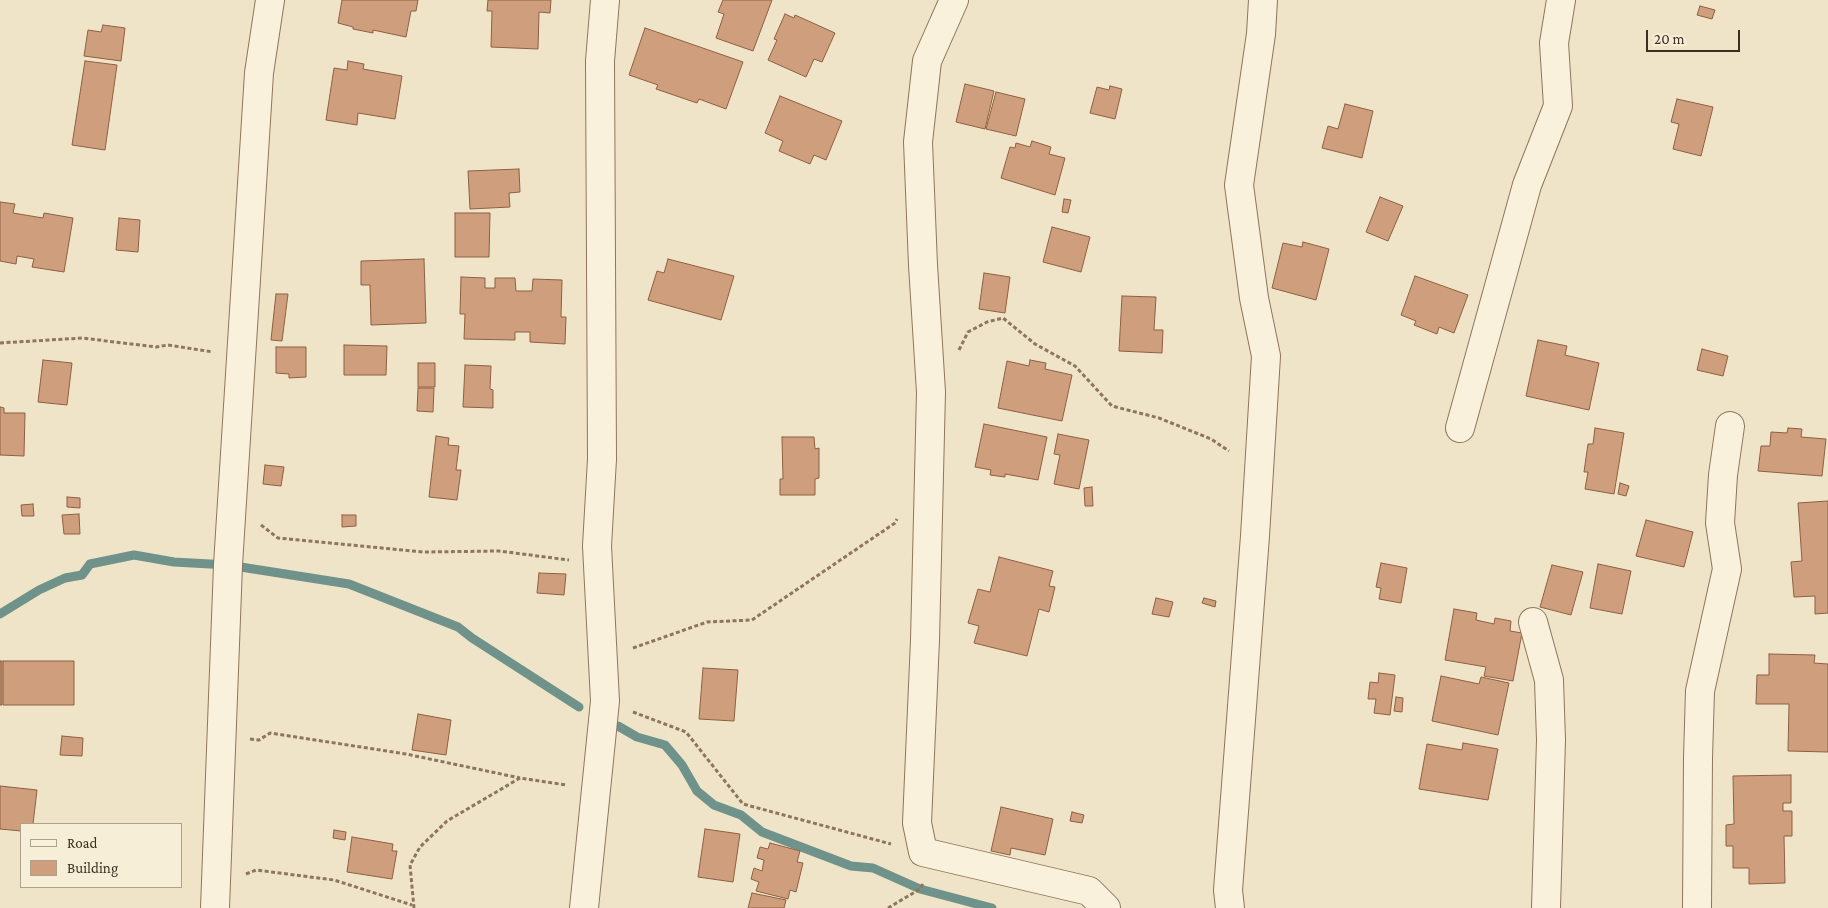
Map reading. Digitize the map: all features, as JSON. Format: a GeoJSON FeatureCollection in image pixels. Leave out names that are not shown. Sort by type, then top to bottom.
{"type":"FeatureCollection","features":[{"type":"Feature","properties":{"kind":"street"},"geometry":{"type":"LineString","coordinates":[[215,897],[233,496],[259,73],[270,0]]}},
{"type":"Feature","properties":{"kind":"street"},"geometry":{"type":"LineString","coordinates":[[584,908],[605,701],[597,546],[602,459],[600,61],[605,0]]}},
{"type":"Feature","properties":{"kind":"street"},"geometry":{"type":"LineString","coordinates":[[954,0],[927,61],[918,142],[931,392],[925,640],[917,823],[931,854],[1089,891],[1106,908]]}},
{"type":"Feature","properties":{"kind":"street"},"geometry":{"type":"LineString","coordinates":[[1230,908],[1228,890],[1266,356],[1254,298],[1239,185],[1261,34],[1263,0]]}},
{"type":"Feature","properties":{"kind":"street"},"geometry":{"type":"LineString","coordinates":[[1460,428],[1528,186],[1558,106],[1554,43],[1561,0]]}},
{"type":"Feature","properties":{"kind":"street"},"geometry":{"type":"LineString","coordinates":[[1697,908],[1700,691],[1727,570],[1720,523],[1723,475],[1730,426]]}},
{"type":"Feature","properties":{"kind":"street"},"geometry":{"type":"LineString","coordinates":[[1533,622],[1549,680],[1552,740],[1546,908]]}},
{"type":"Feature","properties":{"kind":"path"},"geometry":{"type":"LineString","coordinates":[[958,352],[968,332],[987,322],[1003,318],[1035,344],[1075,366],[1112,406],[1159,418],[1211,439],[1259,470]]}},
{"type":"Feature","properties":{"kind":"path"},"geometry":{"type":"LineString","coordinates":[[0,343],[82,338],[156,347],[168,345],[242,355]]}},
{"type":"Feature","properties":{"kind":"path"},"geometry":{"type":"LineString","coordinates":[[233,496],[247,515],[278,538],[423,552],[499,551],[598,564]]}},
{"type":"Feature","properties":{"kind":"path"},"geometry":{"type":"LineString","coordinates":[[604,657],[663,639],[707,622],[752,620],[895,523],[900,515]]}},
{"type":"Feature","properties":{"kind":"path"},"geometry":{"type":"LineString","coordinates":[[605,701],[686,732],[743,804],[931,854],[920,889],[888,908]]}},
{"type":"Feature","properties":{"kind":"path"},"geometry":{"type":"LineString","coordinates":[[221,736],[259,740],[270,733],[406,754],[520,778],[596,790]]}},
{"type":"Feature","properties":{"kind":"path"},"geometry":{"type":"LineString","coordinates":[[215,897],[256,870],[334,880],[413,906],[410,865],[420,846],[447,821],[520,778]]}},
{"type":"Feature","properties":{"kind":"building"},"geometry":{"type":"Polygon","coordinates":[[[342,0],[418,0],[416,11],[411,11],[406,37],[373,30],[373,33],[353,29],[353,27],[338,23],[342,0]]]}},
{"type":"Feature","properties":{"kind":"building"},"geometry":{"type":"Polygon","coordinates":[[[488,0],[551,0],[550,13],[539,12],[538,49],[491,47],[492,11],[487,11],[488,0]]]}},
{"type":"Feature","properties":{"kind":"building"},"geometry":{"type":"Polygon","coordinates":[[[723,0],[772,0],[753,51],[716,38],[724,14],[718,12],[723,0]]]}},
{"type":"Feature","properties":{"kind":"building"},"geometry":{"type":"Polygon","coordinates":[[[1700,6],[1715,10],[1712,19],[1697,15],[1700,6]]]}},
{"type":"Feature","properties":{"kind":"building"},"geometry":{"type":"Polygon","coordinates":[[[785,14],[794,18],[795,15],[835,33],[822,62],[814,59],[806,77],[768,60],[777,40],[774,39],[785,14]]]}},
{"type":"Feature","properties":{"kind":"building"},"geometry":{"type":"Polygon","coordinates":[[[103,25],[125,28],[121,61],[84,56],[88,30],[101,32],[103,25]]]}},
{"type":"Feature","properties":{"kind":"building"},"geometry":{"type":"Polygon","coordinates":[[[645,28],[743,62],[726,109],[699,99],[697,103],[656,89],[658,85],[629,75],[645,28]]]}},
{"type":"Feature","properties":{"kind":"building"},"geometry":{"type":"Polygon","coordinates":[[[85,61],[117,65],[105,150],[72,145],[85,61]]]}},
{"type":"Feature","properties":{"kind":"building"},"geometry":{"type":"Polygon","coordinates":[[[348,61],[364,64],[363,69],[402,76],[395,119],[358,113],[357,125],[326,120],[334,68],[347,70],[348,61]]]}},
{"type":"Feature","properties":{"kind":"building"},"geometry":{"type":"Polygon","coordinates":[[[965,84],[994,91],[985,129],[956,122],[965,84]]]}},
{"type":"Feature","properties":{"kind":"building"},"geometry":{"type":"Polygon","coordinates":[[[1110,86],[1122,89],[1115,119],[1090,113],[1097,87],[1109,90],[1110,86]]]}},
{"type":"Feature","properties":{"kind":"building"},"geometry":{"type":"Polygon","coordinates":[[[996,92],[1025,99],[1016,136],[986,129],[996,92]]]}},
{"type":"Feature","properties":{"kind":"building"},"geometry":{"type":"Polygon","coordinates":[[[780,96],[842,121],[826,160],[814,155],[810,164],[779,151],[783,141],[765,133],[780,96]]]}},
{"type":"Feature","properties":{"kind":"building"},"geometry":{"type":"Polygon","coordinates":[[[1677,99],[1713,107],[1701,156],[1673,149],[1679,124],[1671,122],[1677,99]]]}},
{"type":"Feature","properties":{"kind":"building"},"geometry":{"type":"Polygon","coordinates":[[[1345,104],[1373,111],[1362,158],[1322,148],[1328,126],[1338,129],[1345,104]]]}},
{"type":"Feature","properties":{"kind":"building"},"geometry":{"type":"Polygon","coordinates":[[[1032,141],[1051,147],[1049,154],[1065,158],[1055,195],[1001,178],[1010,147],[1015,148],[1016,143],[1030,147],[1032,141]]]}},
{"type":"Feature","properties":{"kind":"building"},"geometry":{"type":"Polygon","coordinates":[[[519,169],[520,192],[509,193],[510,207],[470,209],[468,171],[519,169]]]}},
{"type":"Feature","properties":{"kind":"building"},"geometry":{"type":"Polygon","coordinates":[[[1380,197],[1403,206],[1388,241],[1366,232],[1380,197]]]}},
{"type":"Feature","properties":{"kind":"building"},"geometry":{"type":"Polygon","coordinates":[[[1064,199],[1071,200],[1068,213],[1062,212],[1064,199]]]}},
{"type":"Feature","properties":{"kind":"building"},"geometry":{"type":"Polygon","coordinates":[[[0,202],[15,204],[13,213],[43,218],[44,213],[73,218],[64,272],[32,267],[34,259],[17,256],[16,264],[0,261],[0,202]]]}},
{"type":"Feature","properties":{"kind":"building"},"geometry":{"type":"Polygon","coordinates":[[[455,213],[490,213],[489,257],[455,257],[455,213]]]}},
{"type":"Feature","properties":{"kind":"building"},"geometry":{"type":"Polygon","coordinates":[[[119,218],[140,220],[138,252],[116,250],[119,218]]]}},
{"type":"Feature","properties":{"kind":"building"},"geometry":{"type":"Polygon","coordinates":[[[1052,227],[1090,237],[1081,272],[1043,262],[1052,227]]]}},
{"type":"Feature","properties":{"kind":"building"},"geometry":{"type":"Polygon","coordinates":[[[1303,242],[1329,249],[1316,300],[1272,288],[1283,243],[1302,247],[1303,242]]]}},
{"type":"Feature","properties":{"kind":"building"},"geometry":{"type":"Polygon","coordinates":[[[424,259],[426,323],[371,325],[370,285],[361,285],[361,261],[424,259]]]}},
{"type":"Feature","properties":{"kind":"building"},"geometry":{"type":"Polygon","coordinates":[[[668,259],[734,276],[721,320],[648,300],[657,271],[664,273],[668,259]]]}},
{"type":"Feature","properties":{"kind":"building"},"geometry":{"type":"Polygon","coordinates":[[[984,273],[1010,277],[1005,313],[979,309],[984,273]]]}},
{"type":"Feature","properties":{"kind":"building"},"geometry":{"type":"Polygon","coordinates":[[[1415,276],[1468,295],[1454,333],[1439,327],[1437,334],[1414,325],[1416,321],[1401,315],[1415,276]]]}},
{"type":"Feature","properties":{"kind":"building"},"geometry":{"type":"Polygon","coordinates":[[[461,277],[485,278],[485,288],[495,288],[495,278],[515,278],[516,291],[532,291],[533,279],[562,280],[561,317],[566,317],[565,344],[530,342],[530,332],[515,332],[515,340],[464,339],[465,314],[460,314],[461,277]]]}},
{"type":"Feature","properties":{"kind":"building"},"geometry":{"type":"Polygon","coordinates":[[[276,294],[288,294],[282,341],[271,340],[276,294]]]}},
{"type":"Feature","properties":{"kind":"building"},"geometry":{"type":"Polygon","coordinates":[[[1122,296],[1156,297],[1154,330],[1163,330],[1162,353],[1119,351],[1122,296]]]}},
{"type":"Feature","properties":{"kind":"building"},"geometry":{"type":"Polygon","coordinates":[[[1538,340],[1567,346],[1565,355],[1599,363],[1589,410],[1526,396],[1538,340]]]}},
{"type":"Feature","properties":{"kind":"building"},"geometry":{"type":"Polygon","coordinates":[[[344,345],[387,346],[386,375],[344,375],[344,345]]]}},
{"type":"Feature","properties":{"kind":"building"},"geometry":{"type":"Polygon","coordinates":[[[276,347],[306,347],[306,377],[289,378],[289,374],[276,373],[276,347]]]}},
{"type":"Feature","properties":{"kind":"building"},"geometry":{"type":"Polygon","coordinates":[[[1702,349],[1728,356],[1723,376],[1697,370],[1702,349]]]}},
{"type":"Feature","properties":{"kind":"building"},"geometry":{"type":"Polygon","coordinates":[[[43,360],[72,363],[67,405],[38,402],[43,360]]]}},
{"type":"Feature","properties":{"kind":"building"},"geometry":{"type":"Polygon","coordinates":[[[1030,360],[1046,363],[1045,369],[1072,375],[1062,421],[998,408],[1007,361],[1029,366],[1030,360]]]}},
{"type":"Feature","properties":{"kind":"building"},"geometry":{"type":"Polygon","coordinates":[[[418,363],[435,363],[435,387],[418,387],[418,363]]]}},
{"type":"Feature","properties":{"kind":"building"},"geometry":{"type":"Polygon","coordinates":[[[465,365],[491,366],[490,389],[493,390],[493,408],[463,407],[465,365]]]}},
{"type":"Feature","properties":{"kind":"building"},"geometry":{"type":"Polygon","coordinates":[[[418,388],[434,388],[433,412],[417,411],[418,388]]]}},
{"type":"Feature","properties":{"kind":"building"},"geometry":{"type":"Polygon","coordinates":[[[0,407],[4,408],[4,413],[25,413],[24,456],[0,455],[0,407]]]}},
{"type":"Feature","properties":{"kind":"building"},"geometry":{"type":"Polygon","coordinates":[[[984,424],[1047,437],[1038,480],[1005,474],[1005,477],[990,475],[991,470],[975,467],[984,424]]]}},
{"type":"Feature","properties":{"kind":"building"},"geometry":{"type":"Polygon","coordinates":[[[1595,428],[1624,433],[1614,494],[1585,489],[1588,472],[1584,472],[1588,444],[1593,444],[1595,428]]]}},
{"type":"Feature","properties":{"kind":"building"},"geometry":{"type":"Polygon","coordinates":[[[1788,428],[1802,429],[1801,437],[1826,439],[1822,476],[1758,471],[1761,446],[1770,446],[1771,432],[1787,433],[1788,428]]]}},
{"type":"Feature","properties":{"kind":"building"},"geometry":{"type":"Polygon","coordinates":[[[1058,434],[1089,440],[1079,489],[1054,484],[1060,455],[1054,454],[1058,434]]]}},
{"type":"Feature","properties":{"kind":"building"},"geometry":{"type":"Polygon","coordinates":[[[436,436],[449,438],[448,445],[459,446],[456,470],[461,470],[457,500],[429,497],[436,436]]]}},
{"type":"Feature","properties":{"kind":"building"},"geometry":{"type":"Polygon","coordinates":[[[782,437],[814,437],[815,449],[819,448],[819,478],[815,479],[815,495],[780,495],[780,479],[783,479],[782,437]]]}},
{"type":"Feature","properties":{"kind":"building"},"geometry":{"type":"Polygon","coordinates":[[[265,465],[284,467],[281,486],[263,484],[265,465]]]}},
{"type":"Feature","properties":{"kind":"building"},"geometry":{"type":"Polygon","coordinates":[[[1620,483],[1629,486],[1626,496],[1618,494],[1620,483]]]}},
{"type":"Feature","properties":{"kind":"building"},"geometry":{"type":"Polygon","coordinates":[[[1092,487],[1093,506],[1085,506],[1084,488],[1092,487]]]}},
{"type":"Feature","properties":{"kind":"building"},"geometry":{"type":"Polygon","coordinates":[[[67,497],[80,498],[80,508],[67,507],[67,497]]]}},
{"type":"Feature","properties":{"kind":"building"},"geometry":{"type":"Polygon","coordinates":[[[1828,501],[1828,613],[1815,614],[1815,596],[1794,597],[1791,562],[1802,561],[1798,503],[1828,501]]]}},
{"type":"Feature","properties":{"kind":"building"},"geometry":{"type":"Polygon","coordinates":[[[33,504],[34,516],[22,516],[21,505],[33,504]]]}},
{"type":"Feature","properties":{"kind":"building"},"geometry":{"type":"Polygon","coordinates":[[[79,514],[80,534],[64,534],[62,515],[79,514]]]}},
{"type":"Feature","properties":{"kind":"building"},"geometry":{"type":"Polygon","coordinates":[[[342,515],[356,515],[356,526],[342,527],[342,515]]]}},
{"type":"Feature","properties":{"kind":"building"},"geometry":{"type":"Polygon","coordinates":[[[1646,520],[1693,532],[1684,567],[1636,556],[1646,520]]]}},
{"type":"Feature","properties":{"kind":"building"},"geometry":{"type":"Polygon","coordinates":[[[999,557],[1053,571],[1049,586],[1055,587],[1049,612],[1039,609],[1027,656],[974,643],[979,626],[968,623],[978,589],[990,592],[999,557]]]}},
{"type":"Feature","properties":{"kind":"building"},"geometry":{"type":"Polygon","coordinates":[[[1381,563],[1407,568],[1401,603],[1379,599],[1381,588],[1376,587],[1381,563]]]}},
{"type":"Feature","properties":{"kind":"building"},"geometry":{"type":"Polygon","coordinates":[[[1598,564],[1631,571],[1622,614],[1590,608],[1598,564]]]}},
{"type":"Feature","properties":{"kind":"building"},"geometry":{"type":"Polygon","coordinates":[[[1552,565],[1583,572],[1571,615],[1540,607],[1552,565]]]}},
{"type":"Feature","properties":{"kind":"building"},"geometry":{"type":"Polygon","coordinates":[[[539,573],[566,574],[564,595],[537,593],[539,573]]]}},
{"type":"Feature","properties":{"kind":"building"},"geometry":{"type":"Polygon","coordinates":[[[1156,598],[1173,602],[1169,617],[1152,614],[1156,598]]]}},
{"type":"Feature","properties":{"kind":"building"},"geometry":{"type":"Polygon","coordinates":[[[1204,598],[1216,601],[1215,607],[1202,603],[1204,598]]]}},
{"type":"Feature","properties":{"kind":"building"},"geometry":{"type":"Polygon","coordinates":[[[1454,609],[1477,613],[1476,620],[1494,624],[1495,618],[1511,621],[1510,631],[1522,633],[1513,681],[1484,676],[1486,667],[1445,660],[1454,609]]]}},
{"type":"Feature","properties":{"kind":"building"},"geometry":{"type":"Polygon","coordinates":[[[1769,654],[1815,655],[1814,663],[1828,664],[1828,752],[1788,751],[1789,704],[1756,704],[1757,675],[1769,675],[1769,654]]]}},
{"type":"Feature","properties":{"kind":"building"},"geometry":{"type":"Polygon","coordinates":[[[0,661],[2,661],[2,705],[0,705],[0,661]]]}},
{"type":"Feature","properties":{"kind":"building"},"geometry":{"type":"Polygon","coordinates":[[[3,661],[74,661],[74,705],[3,705],[3,661]]]}},
{"type":"Feature","properties":{"kind":"building"},"geometry":{"type":"Polygon","coordinates":[[[703,668],[738,670],[734,721],[699,719],[703,668]]]}},
{"type":"Feature","properties":{"kind":"building"},"geometry":{"type":"Polygon","coordinates":[[[1379,673],[1395,675],[1390,715],[1374,713],[1376,699],[1368,699],[1370,682],[1378,683],[1379,673]]]}},
{"type":"Feature","properties":{"kind":"building"},"geometry":{"type":"Polygon","coordinates":[[[1441,676],[1479,684],[1481,677],[1509,683],[1498,735],[1432,721],[1441,676]]]}},
{"type":"Feature","properties":{"kind":"building"},"geometry":{"type":"Polygon","coordinates":[[[1396,697],[1403,698],[1402,712],[1394,711],[1396,697]]]}},
{"type":"Feature","properties":{"kind":"building"},"geometry":{"type":"Polygon","coordinates":[[[418,714],[451,720],[446,755],[412,750],[418,714]]]}},
{"type":"Feature","properties":{"kind":"building"},"geometry":{"type":"Polygon","coordinates":[[[62,736],[83,738],[82,756],[60,755],[62,736]]]}},
{"type":"Feature","properties":{"kind":"building"},"geometry":{"type":"Polygon","coordinates":[[[1463,743],[1498,749],[1488,800],[1419,789],[1427,744],[1462,750],[1463,743]]]}},
{"type":"Feature","properties":{"kind":"building"},"geometry":{"type":"Polygon","coordinates":[[[1791,775],[1791,803],[1783,803],[1783,811],[1792,811],[1792,836],[1784,836],[1785,883],[1749,884],[1749,868],[1733,868],[1733,846],[1726,846],[1726,825],[1734,824],[1733,776],[1791,775]]]}},
{"type":"Feature","properties":{"kind":"building"},"geometry":{"type":"Polygon","coordinates":[[[0,786],[37,790],[33,823],[20,823],[20,831],[0,829],[0,786]]]}},
{"type":"Feature","properties":{"kind":"building"},"geometry":{"type":"Polygon","coordinates":[[[1001,807],[1053,819],[1045,855],[1011,848],[1010,855],[991,851],[1001,807]]]}},
{"type":"Feature","properties":{"kind":"building"},"geometry":{"type":"Polygon","coordinates":[[[1072,812],[1084,815],[1082,823],[1070,821],[1072,812]]]}},
{"type":"Feature","properties":{"kind":"building"},"geometry":{"type":"Polygon","coordinates":[[[705,829],[740,834],[733,882],[698,877],[705,829]]]}},
{"type":"Feature","properties":{"kind":"building"},"geometry":{"type":"Polygon","coordinates":[[[334,830],[346,832],[345,840],[333,838],[334,830]]]}},
{"type":"Feature","properties":{"kind":"building"},"geometry":{"type":"Polygon","coordinates":[[[352,837],[393,844],[392,851],[397,851],[392,879],[347,872],[352,837]]]}},
{"type":"Feature","properties":{"kind":"building"},"geometry":{"type":"Polygon","coordinates":[[[770,843],[800,851],[797,862],[803,863],[796,892],[790,890],[788,899],[756,891],[759,882],[751,879],[754,868],[762,871],[764,860],[757,858],[760,847],[768,849],[770,843]]]}},
{"type":"Feature","properties":{"kind":"building"},"geometry":{"type":"Polygon","coordinates":[[[752,893],[786,900],[784,908],[748,908],[752,893]]]}},
{"type":"Feature","properties":{"kind":"waterway"},"geometry":{"type":"LineString","coordinates":[[0,614],[39,590],[65,578],[82,575],[90,564],[134,555],[174,562],[228,565],[349,584],[458,627],[579,707]]}},
{"type":"Feature","properties":{"kind":"waterway"},"geometry":{"type":"LineString","coordinates":[[618,726],[637,737],[665,745],[682,765],[697,791],[714,805],[741,815],[762,832],[851,866],[873,868],[920,889],[992,908]]}}]}
